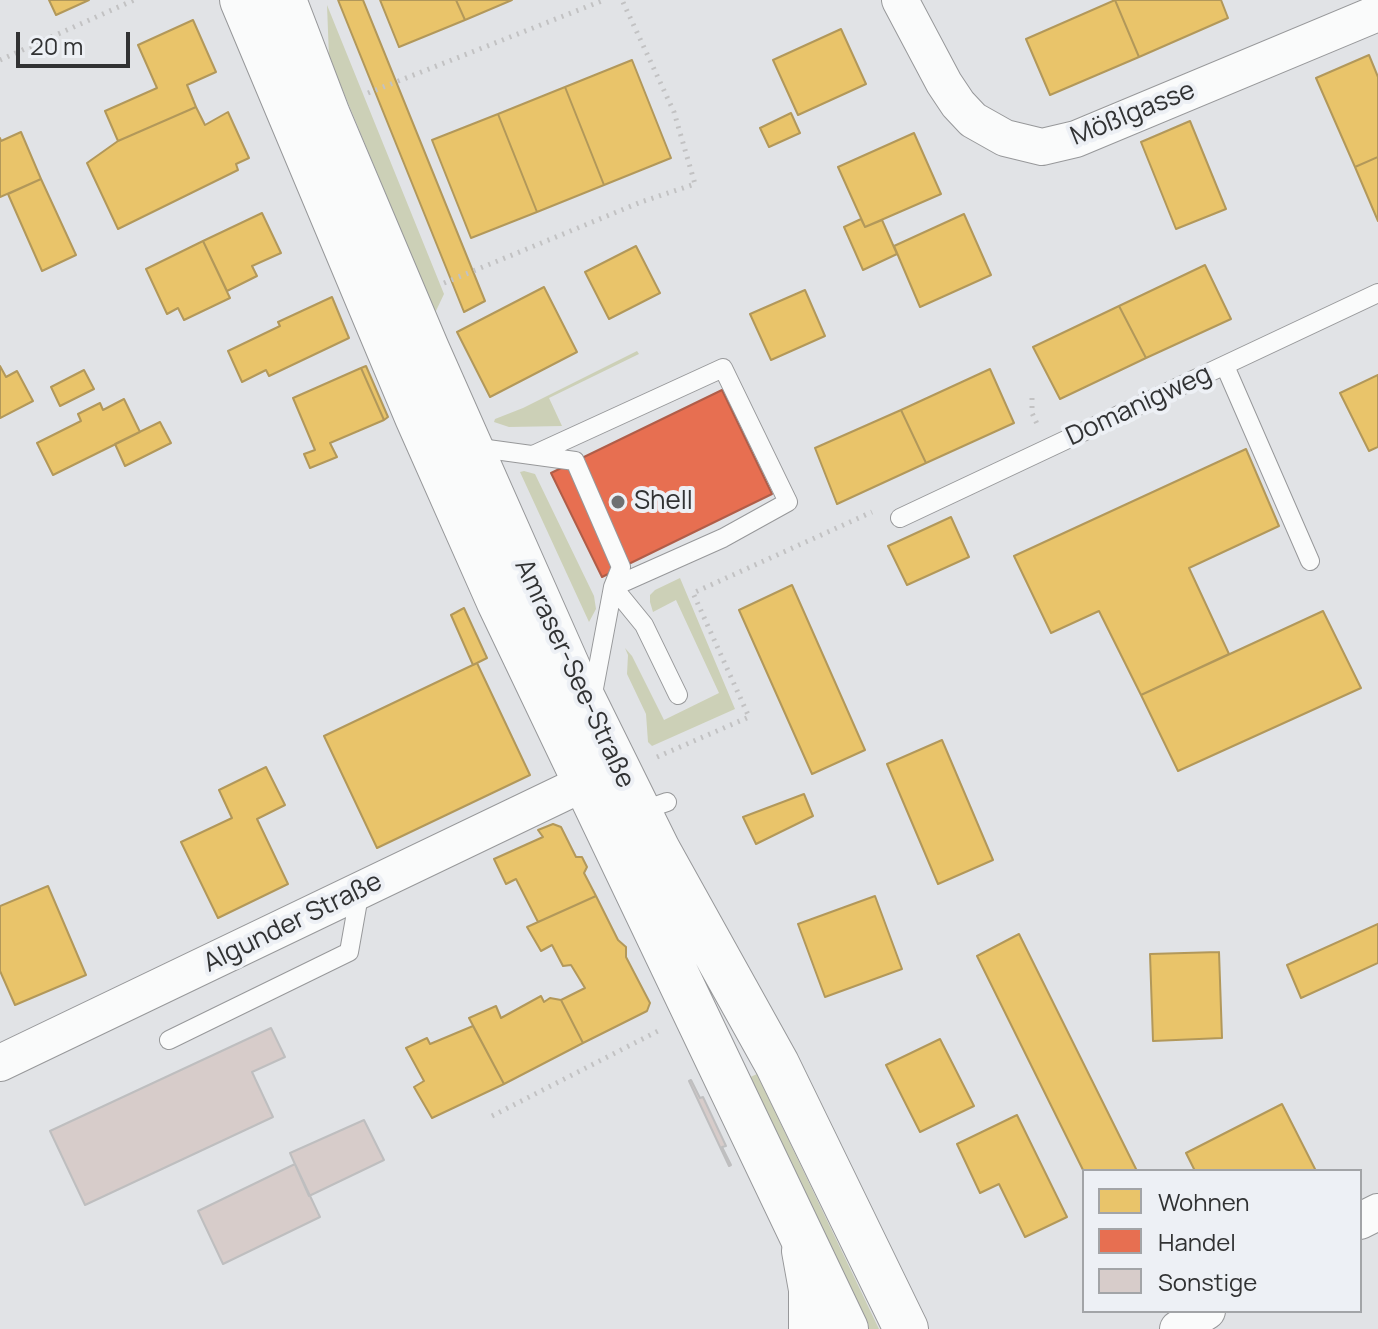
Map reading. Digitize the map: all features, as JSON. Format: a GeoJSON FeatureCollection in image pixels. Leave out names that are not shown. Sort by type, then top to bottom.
{"type":"FeatureCollection","features":[{"type":"Feature","properties":{"kind":"main road","name":"Amraser-See-Straße"},"geometry":{"type":"LineString","coordinates":[[242,0],[467,531],[602,778],[796,1225],[846,1329]]}},
{"type":"Feature","properties":{"kind":"main road","name":"Amraser-See-Straße"},"geometry":{"type":"LineString","coordinates":[[284,0],[334,129],[470,446],[589,712],[602,778],[652,807],[906,1329]]}},
{"type":"Feature","properties":{"kind":"street","name":"Mößlgasse"},"geometry":{"type":"LineString","coordinates":[[900,0],[944,83],[973,120],[1005,138],[1042,147],[1076,139],[1378,13]]}},
{"type":"Feature","properties":{"kind":"street","name":"Algunder Straße"},"geometry":{"type":"LineString","coordinates":[[0,1063],[602,778]]}},
{"type":"Feature","properties":{"kind":"street"},"geometry":{"type":"LineString","coordinates":[[796,1225],[807,1290],[807,1329]]}},
{"type":"Feature","properties":{"kind":"street"},"geometry":{"type":"LineString","coordinates":[[1178,1329],[1204,1313]]}},
{"type":"Feature","properties":{"kind":"lane","name":"Domanigweg"},"geometry":{"type":"LineString","coordinates":[[900,518],[1378,293]]}},
{"type":"Feature","properties":{"kind":"lane"},"geometry":{"type":"LineString","coordinates":[[1225,366],[1310,561]]}},
{"type":"Feature","properties":{"kind":"lane"},"geometry":{"type":"LineString","coordinates":[[533,455],[574,428],[618,407],[723,368],[788,502],[723,538],[613,587]]}},
{"type":"Feature","properties":{"kind":"lane"},"geometry":{"type":"LineString","coordinates":[[470,446],[575,461],[621,567],[613,587],[589,712]]}},
{"type":"Feature","properties":{"kind":"lane"},"geometry":{"type":"LineString","coordinates":[[613,587],[644,625],[678,695]]}},
{"type":"Feature","properties":{"kind":"lane"},"geometry":{"type":"LineString","coordinates":[[169,1040],[349,952],[360,890]]}},
{"type":"Feature","properties":{"kind":"path"},"geometry":{"type":"LineString","coordinates":[[0,60],[134,0]]}},
{"type":"Feature","properties":{"kind":"path"},"geometry":{"type":"LineString","coordinates":[[368,93],[604,0]]}},
{"type":"Feature","properties":{"kind":"path"},"geometry":{"type":"LineString","coordinates":[[444,283],[641,202],[695,184],[674,112],[622,0]]}},
{"type":"Feature","properties":{"kind":"path"},"geometry":{"type":"LineString","coordinates":[[602,778],[749,717],[693,593],[891,503],[900,518]]}},
{"type":"Feature","properties":{"kind":"path"},"geometry":{"type":"LineString","coordinates":[[492,1116],[664,1028]]}},
{"type":"Feature","properties":{"kind":"green space"},"geometry":{"type":"Polygon","coordinates":[[[327,5],[444,294],[435,313],[329,57],[327,5]]]}},
{"type":"Feature","properties":{"kind":"green space"},"geometry":{"type":"Polygon","coordinates":[[[637,351],[639,354],[549,398],[562,426],[509,427],[494,422],[495,419],[637,351]]]}},
{"type":"Feature","properties":{"kind":"green space"},"geometry":{"type":"Polygon","coordinates":[[[520,472],[535,474],[594,596],[596,609],[589,622],[520,472]]]}},
{"type":"Feature","properties":{"kind":"green space"},"geometry":{"type":"Polygon","coordinates":[[[680,578],[735,709],[652,746],[648,742],[646,714],[627,674],[628,655],[625,648],[664,720],[719,693],[676,600],[653,612],[650,595],[680,578]]]}},
{"type":"Feature","properties":{"kind":"green space"},"geometry":{"type":"Polygon","coordinates":[[[757,1074],[879,1329],[868,1329],[746,1079],[757,1074]]]}},
{"type":"Feature","properties":{"kind":"building: Wohnen"},"geometry":{"type":"Polygon","coordinates":[[[49,0],[89,0],[56,15],[49,0]]]}},
{"type":"Feature","properties":{"kind":"building: Wohnen"},"geometry":{"type":"Polygon","coordinates":[[[338,0],[363,0],[485,301],[464,312],[338,0]]]}},
{"type":"Feature","properties":{"kind":"building: Wohnen"},"geometry":{"type":"Polygon","coordinates":[[[380,0],[456,0],[465,20],[399,47],[380,0]]]}},
{"type":"Feature","properties":{"kind":"building: Wohnen"},"geometry":{"type":"Polygon","coordinates":[[[456,0],[512,0],[465,20],[456,0]]]}},
{"type":"Feature","properties":{"kind":"building: Wohnen"},"geometry":{"type":"Polygon","coordinates":[[[1115,0],[1139,57],[1050,95],[1026,39],[1115,0]]]}},
{"type":"Feature","properties":{"kind":"building: Wohnen"},"geometry":{"type":"Polygon","coordinates":[[[1115,0],[1221,0],[1228,18],[1139,57],[1115,0]]]}},
{"type":"Feature","properties":{"kind":"building: Wohnen"},"geometry":{"type":"Polygon","coordinates":[[[193,20],[216,72],[187,85],[196,107],[118,141],[105,111],[157,88],[138,45],[193,20]]]}},
{"type":"Feature","properties":{"kind":"building: Wohnen"},"geometry":{"type":"Polygon","coordinates":[[[841,29],[866,84],[798,115],[773,60],[841,29]]]}},
{"type":"Feature","properties":{"kind":"building: Wohnen"},"geometry":{"type":"Polygon","coordinates":[[[1369,55],[1378,77],[1378,157],[1355,167],[1316,78],[1369,55]]]}},
{"type":"Feature","properties":{"kind":"building: Wohnen"},"geometry":{"type":"Polygon","coordinates":[[[632,60],[671,158],[604,185],[565,87],[632,60]]]}},
{"type":"Feature","properties":{"kind":"building: Wohnen"},"geometry":{"type":"Polygon","coordinates":[[[565,87],[604,185],[537,212],[498,114],[565,87]]]}},
{"type":"Feature","properties":{"kind":"building: Wohnen"},"geometry":{"type":"Polygon","coordinates":[[[196,107],[205,125],[228,112],[249,158],[236,164],[238,170],[118,229],[87,163],[118,141],[196,107]]]}},
{"type":"Feature","properties":{"kind":"building: Wohnen"},"geometry":{"type":"Polygon","coordinates":[[[791,113],[800,133],[769,147],[760,128],[791,113]]]}},
{"type":"Feature","properties":{"kind":"building: Wohnen"},"geometry":{"type":"Polygon","coordinates":[[[498,114],[537,212],[471,238],[432,140],[498,114]]]}},
{"type":"Feature","properties":{"kind":"building: Wohnen"},"geometry":{"type":"Polygon","coordinates":[[[1190,121],[1226,209],[1176,229],[1141,142],[1190,121]]]}},
{"type":"Feature","properties":{"kind":"building: Wohnen"},"geometry":{"type":"Polygon","coordinates":[[[21,132],[41,179],[0,197],[0,138],[1,141],[21,132]]]}},
{"type":"Feature","properties":{"kind":"building: Wohnen"},"geometry":{"type":"Polygon","coordinates":[[[914,133],[941,194],[865,227],[838,167],[914,133]]]}},
{"type":"Feature","properties":{"kind":"building: Wohnen"},"geometry":{"type":"Polygon","coordinates":[[[1378,157],[1378,221],[1355,167],[1378,157]]]}},
{"type":"Feature","properties":{"kind":"building: Wohnen"},"geometry":{"type":"Polygon","coordinates":[[[41,179],[76,255],[42,271],[8,194],[41,179]]]}},
{"type":"Feature","properties":{"kind":"building: Wohnen"},"geometry":{"type":"Polygon","coordinates":[[[262,213],[281,253],[252,266],[257,276],[227,291],[203,241],[262,213]]]}},
{"type":"Feature","properties":{"kind":"building: Wohnen"},"geometry":{"type":"Polygon","coordinates":[[[964,214],[991,275],[920,307],[894,246],[964,214]]]}},
{"type":"Feature","properties":{"kind":"building: Wohnen"},"geometry":{"type":"Polygon","coordinates":[[[861,219],[865,227],[882,220],[897,254],[863,270],[844,227],[861,219]]]}},
{"type":"Feature","properties":{"kind":"building: Wohnen"},"geometry":{"type":"Polygon","coordinates":[[[203,241],[230,298],[184,320],[178,308],[167,314],[146,269],[203,241]]]}},
{"type":"Feature","properties":{"kind":"building: Wohnen"},"geometry":{"type":"Polygon","coordinates":[[[636,246],[660,293],[609,319],[585,272],[636,246]]]}},
{"type":"Feature","properties":{"kind":"building: Wohnen"},"geometry":{"type":"Polygon","coordinates":[[[1205,265],[1231,319],[1146,358],[1119,306],[1205,265]]]}},
{"type":"Feature","properties":{"kind":"building: Wohnen"},"geometry":{"type":"Polygon","coordinates":[[[544,287],[577,352],[490,397],[457,332],[544,287]]]}},
{"type":"Feature","properties":{"kind":"building: Wohnen"},"geometry":{"type":"Polygon","coordinates":[[[805,290],[825,336],[771,360],[750,314],[805,290]]]}},
{"type":"Feature","properties":{"kind":"building: Wohnen"},"geometry":{"type":"Polygon","coordinates":[[[332,297],[349,338],[269,376],[266,370],[242,382],[228,351],[280,326],[278,322],[332,297]]]}},
{"type":"Feature","properties":{"kind":"building: Wohnen"},"geometry":{"type":"Polygon","coordinates":[[[1119,306],[1146,358],[1060,399],[1033,347],[1119,306]]]}},
{"type":"Feature","properties":{"kind":"building: Wohnen"},"geometry":{"type":"Polygon","coordinates":[[[0,366],[6,377],[17,371],[33,401],[0,418],[0,366]]]}},
{"type":"Feature","properties":{"kind":"building: Wohnen"},"geometry":{"type":"Polygon","coordinates":[[[366,366],[388,417],[384,420],[361,368],[366,366]]]}},
{"type":"Feature","properties":{"kind":"building: Wohnen"},"geometry":{"type":"Polygon","coordinates":[[[361,368],[384,420],[330,443],[337,457],[310,468],[304,454],[315,450],[293,398],[361,368]]]}},
{"type":"Feature","properties":{"kind":"building: Wohnen"},"geometry":{"type":"Polygon","coordinates":[[[990,369],[1014,423],[926,463],[901,410],[990,369]]]}},
{"type":"Feature","properties":{"kind":"building: Wohnen"},"geometry":{"type":"Polygon","coordinates":[[[84,370],[94,389],[60,406],[51,387],[84,370]]]}},
{"type":"Feature","properties":{"kind":"building: Wohnen"},"geometry":{"type":"Polygon","coordinates":[[[1378,375],[1378,447],[1369,451],[1340,393],[1378,375]]]}},
{"type":"Feature","properties":{"kind":"building: Wohnen"},"geometry":{"type":"Polygon","coordinates":[[[124,399],[140,432],[53,475],[37,443],[81,421],[78,414],[100,403],[103,410],[124,399]]]}},
{"type":"Feature","properties":{"kind":"building: Wohnen"},"geometry":{"type":"Polygon","coordinates":[[[901,410],[926,463],[837,504],[815,448],[901,410]]]}},
{"type":"Feature","properties":{"kind":"building: Wohnen"},"geometry":{"type":"Polygon","coordinates":[[[160,422],[171,443],[125,466],[115,444],[160,422]]]}},
{"type":"Feature","properties":{"kind":"building: Wohnen"},"geometry":{"type":"Polygon","coordinates":[[[1246,449],[1279,526],[1189,568],[1229,654],[1141,695],[1099,611],[1051,633],[1014,556],[1246,449]]]}},
{"type":"Feature","properties":{"kind":"building: Wohnen"},"geometry":{"type":"Polygon","coordinates":[[[951,517],[969,557],[907,585],[888,546],[951,517]]]}},
{"type":"Feature","properties":{"kind":"building: Wohnen"},"geometry":{"type":"Polygon","coordinates":[[[792,585],[865,750],[812,774],[739,610],[792,585]]]}},
{"type":"Feature","properties":{"kind":"building: Wohnen"},"geometry":{"type":"Polygon","coordinates":[[[464,608],[487,658],[473,665],[451,615],[464,608]]]}},
{"type":"Feature","properties":{"kind":"building: Wohnen"},"geometry":{"type":"Polygon","coordinates":[[[1323,611],[1361,688],[1178,771],[1141,695],[1323,611]]]}},
{"type":"Feature","properties":{"kind":"building: Wohnen"},"geometry":{"type":"Polygon","coordinates":[[[477,663],[530,775],[377,848],[324,736],[477,663]]]}},
{"type":"Feature","properties":{"kind":"building: Wohnen"},"geometry":{"type":"Polygon","coordinates":[[[942,740],[993,860],[938,884],[887,764],[942,740]]]}},
{"type":"Feature","properties":{"kind":"building: Wohnen"},"geometry":{"type":"Polygon","coordinates":[[[266,767],[285,805],[257,819],[288,884],[218,918],[181,842],[232,818],[219,790],[266,767]]]}},
{"type":"Feature","properties":{"kind":"building: Wohnen"},"geometry":{"type":"Polygon","coordinates":[[[804,794],[813,816],[756,844],[743,817],[804,794]]]}},
{"type":"Feature","properties":{"kind":"building: Wohnen"},"geometry":{"type":"Polygon","coordinates":[[[553,824],[561,827],[576,857],[582,857],[587,867],[584,873],[596,896],[538,922],[516,879],[506,884],[494,859],[543,837],[538,830],[553,824]]]}},
{"type":"Feature","properties":{"kind":"building: Wohnen"},"geometry":{"type":"Polygon","coordinates":[[[48,886],[86,975],[15,1005],[0,971],[0,906],[48,886]]]}},
{"type":"Feature","properties":{"kind":"building: Wohnen"},"geometry":{"type":"Polygon","coordinates":[[[596,896],[618,940],[626,947],[626,957],[650,1003],[647,1011],[583,1043],[561,1000],[585,988],[571,965],[563,966],[552,945],[541,951],[527,927],[596,896]]]}},
{"type":"Feature","properties":{"kind":"building: Wohnen"},"geometry":{"type":"Polygon","coordinates":[[[875,896],[902,969],[825,997],[798,924],[875,896]]]}},
{"type":"Feature","properties":{"kind":"building: Wohnen"},"geometry":{"type":"Polygon","coordinates":[[[1378,924],[1378,963],[1301,998],[1287,965],[1378,924]]]}},
{"type":"Feature","properties":{"kind":"building: Wohnen"},"geometry":{"type":"Polygon","coordinates":[[[1019,934],[1136,1169],[1083,1169],[977,956],[1019,934]]]}},
{"type":"Feature","properties":{"kind":"building: Wohnen"},"geometry":{"type":"Polygon","coordinates":[[[1219,952],[1222,1038],[1153,1041],[1150,954],[1219,952]]]}},
{"type":"Feature","properties":{"kind":"building: Wohnen"},"geometry":{"type":"Polygon","coordinates":[[[541,996],[544,1002],[550,998],[561,1000],[583,1043],[504,1084],[469,1018],[496,1006],[501,1018],[541,996]]]}},
{"type":"Feature","properties":{"kind":"building: Wohnen"},"geometry":{"type":"Polygon","coordinates":[[[473,1026],[504,1084],[432,1118],[414,1087],[424,1081],[406,1048],[427,1038],[430,1044],[473,1026]]]}},
{"type":"Feature","properties":{"kind":"building: Wohnen"},"geometry":{"type":"Polygon","coordinates":[[[940,1039],[974,1106],[920,1132],[886,1065],[940,1039]]]}},
{"type":"Feature","properties":{"kind":"building: Wohnen"},"geometry":{"type":"Polygon","coordinates":[[[1282,1104],[1315,1169],[1194,1169],[1186,1153],[1282,1104]]]}},
{"type":"Feature","properties":{"kind":"building: Wohnen"},"geometry":{"type":"Polygon","coordinates":[[[1017,1115],[1067,1217],[1025,1237],[999,1184],[980,1193],[957,1144],[1017,1115]]]}},
{"type":"Feature","properties":{"kind":"building: Handel"},"geometry":{"type":"Polygon","coordinates":[[[722,390],[772,494],[602,577],[551,473],[722,390]]]}},
{"type":"Feature","properties":{"kind":"building: Sonstige"},"geometry":{"type":"Polygon","coordinates":[[[271,1028],[285,1057],[252,1072],[273,1117],[85,1205],[50,1131],[271,1028]]]}},
{"type":"Feature","properties":{"kind":"building: Sonstige"},"geometry":{"type":"Polygon","coordinates":[[[689,1081],[700,1098],[703,1097],[726,1146],[722,1147],[729,1166],[689,1081]]]}},
{"type":"Feature","properties":{"kind":"building: Sonstige"},"geometry":{"type":"Polygon","coordinates":[[[364,1120],[384,1160],[309,1196],[290,1153],[364,1120]]]}},
{"type":"Feature","properties":{"kind":"building: Sonstige"},"geometry":{"type":"Polygon","coordinates":[[[295,1164],[320,1217],[223,1264],[198,1211],[295,1164]]]}},
{"type":"Feature","properties":{"kind":"place","name":"Shell"},"geometry":{"type":"Point","coordinates":[618,502]}}]}
